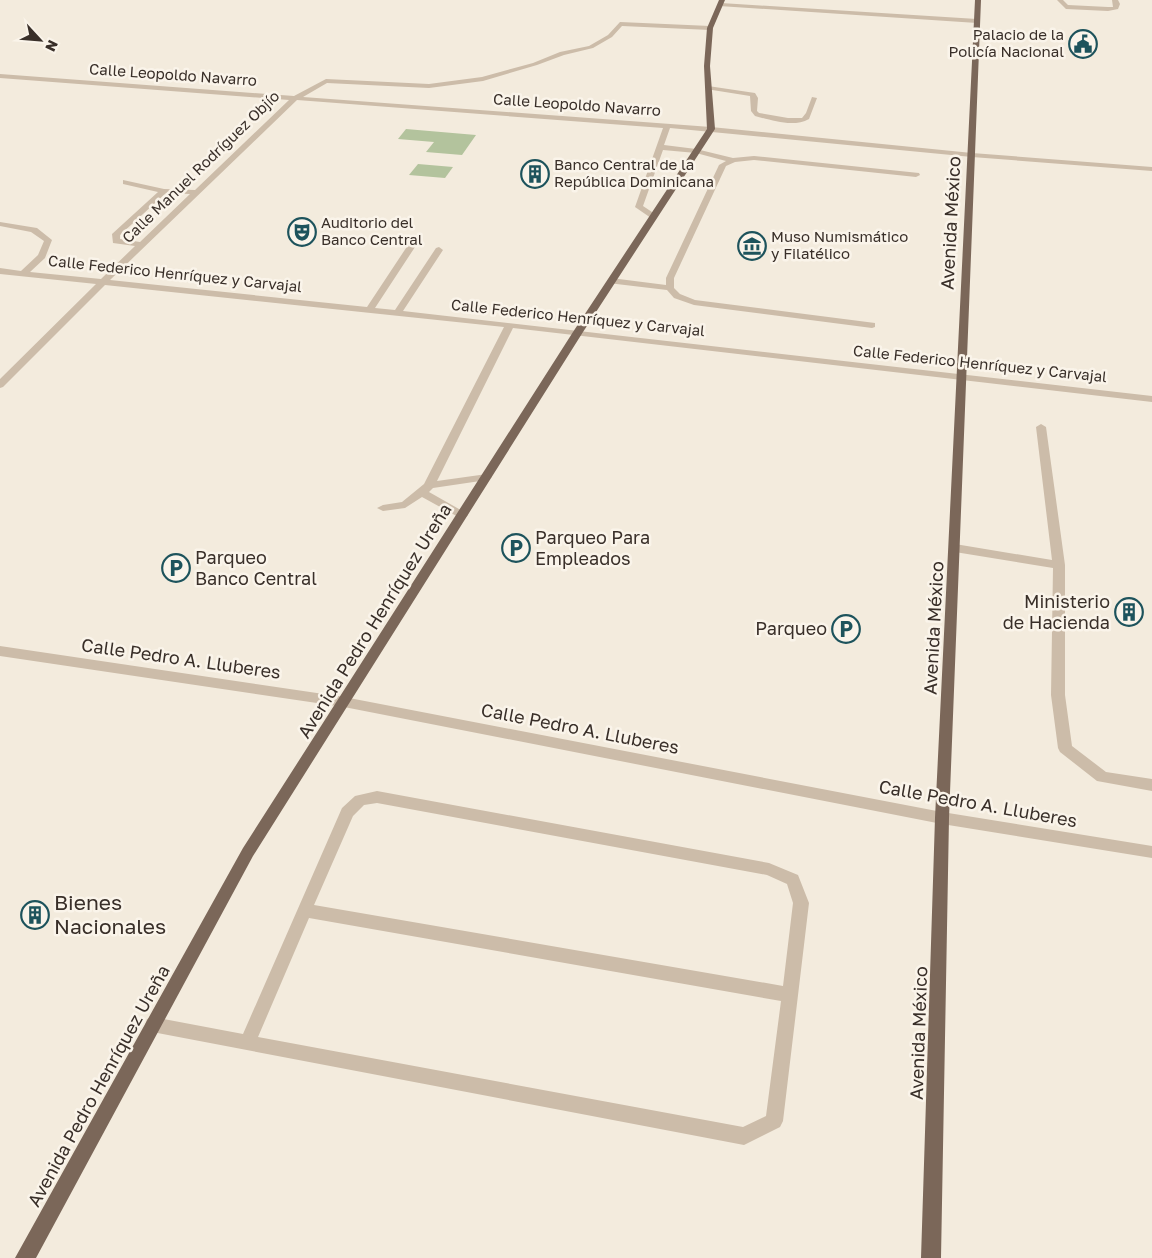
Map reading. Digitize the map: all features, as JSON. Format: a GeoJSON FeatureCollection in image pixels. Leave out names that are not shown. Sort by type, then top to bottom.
{"type":"FeatureCollection","features":[{"type":"Feature","properties":{"kind":"main road","name":"Avenida México"},"geometry":{"type":"LineString","coordinates":[[931,1258],[942,818],[978,0]]}},
{"type":"Feature","properties":{"kind":"main road"},"geometry":{"type":"LineString","coordinates":[[710,129],[707,66],[710,28],[722,2]]}},
{"type":"Feature","properties":{"kind":"main road","name":"Avenida Pedro Henríquez Ureña"},"geometry":{"type":"LineString","coordinates":[[25,1258],[248,852],[578,332],[710,129]]}},
{"type":"Feature","properties":{"kind":"street"},"geometry":{"type":"LineString","coordinates":[[1060,0],[1066,6],[1108,9],[1116,8],[1115,0]]}},
{"type":"Feature","properties":{"kind":"street"},"geometry":{"type":"LineString","coordinates":[[722,2],[977,21]]}},
{"type":"Feature","properties":{"kind":"street","name":"Calle Manuel Rodríguez Objío"},"geometry":{"type":"LineString","coordinates":[[0,385],[103,282],[294,98],[326,81],[429,86],[483,79],[535,64],[562,53],[591,47],[610,36],[620,24],[710,28]]}},
{"type":"Feature","properties":{"kind":"street","name":"Calle Leopoldo Navarro"},"geometry":{"type":"LineString","coordinates":[[0,76],[710,129],[1152,170]]}},
{"type":"Feature","properties":{"kind":"street"},"geometry":{"type":"LineString","coordinates":[[708,88],[753,94],[755,98],[754,111],[757,114],[796,120],[804,119],[807,116],[814,98]]}},
{"type":"Feature","properties":{"kind":"street"},"geometry":{"type":"LineString","coordinates":[[654,216],[639,207],[667,126]]}},
{"type":"Feature","properties":{"kind":"street"},"geometry":{"type":"LineString","coordinates":[[659,147],[696,151],[733,160],[754,158],[916,175]]}},
{"type":"Feature","properties":{"kind":"street"},"geometry":{"type":"LineString","coordinates":[[733,160],[724,165],[670,278],[670,288],[677,296],[694,302],[872,325]]}},
{"type":"Feature","properties":{"kind":"street"},"geometry":{"type":"LineString","coordinates":[[126,182],[164,191],[197,192]]}},
{"type":"Feature","properties":{"kind":"street"},"geometry":{"type":"LineString","coordinates":[[142,245],[116,241],[116,234],[164,191]]}},
{"type":"Feature","properties":{"kind":"street"},"geometry":{"type":"LineString","coordinates":[[0,224],[34,230],[48,240],[42,256],[23,273]]}},
{"type":"Feature","properties":{"kind":"street"},"geometry":{"type":"LineString","coordinates":[[369,310],[411,246]]}},
{"type":"Feature","properties":{"kind":"street"},"geometry":{"type":"LineString","coordinates":[[396,313],[439,250]]}},
{"type":"Feature","properties":{"kind":"street","name":"Calle Federico Henríquez y Carvajal"},"geometry":{"type":"LineString","coordinates":[[0,271],[578,332],[1152,399]]}},
{"type":"Feature","properties":{"kind":"street"},"geometry":{"type":"LineString","coordinates":[[611,281],[670,288]]}},
{"type":"Feature","properties":{"kind":"street"},"geometry":{"type":"LineString","coordinates":[[383,508],[405,504],[430,485],[510,325]]}},
{"type":"Feature","properties":{"kind":"street"},"geometry":{"type":"LineString","coordinates":[[1041,427],[1059,565],[1058,695],[1065,748],[1102,777],[1152,785]]}},
{"type":"Feature","properties":{"kind":"street"},"geometry":{"type":"LineString","coordinates":[[430,485],[487,477]]}},
{"type":"Feature","properties":{"kind":"street"},"geometry":{"type":"LineString","coordinates":[[421,492],[462,516]]}},
{"type":"Feature","properties":{"kind":"street"},"geometry":{"type":"LineString","coordinates":[[955,548],[1059,565]]}},
{"type":"Feature","properties":{"kind":"street","name":"Calle Pedro A. Lluberes"},"geometry":{"type":"LineString","coordinates":[[0,651],[344,702],[942,818],[1152,852]]}},
{"type":"Feature","properties":{"kind":"street"},"geometry":{"type":"LineString","coordinates":[[153,1025],[744,1136],[774,1121],[801,903],[793,880],[769,869],[377,797],[360,800],[347,812],[247,1042]]}},
{"type":"Feature","properties":{"kind":"street"},"geometry":{"type":"LineString","coordinates":[[304,910],[790,995]]}},
{"type":"Feature","properties":{"kind":"green space"},"geometry":{"type":"Polygon","coordinates":[[[406,129],[476,135],[462,155],[426,152],[434,142],[398,139],[406,129]]]}},
{"type":"Feature","properties":{"kind":"green space"},"geometry":{"type":"Polygon","coordinates":[[[418,164],[453,167],[445,178],[409,175],[418,164]]]}},
{"type":"Feature","properties":{"kind":"place","name":"Palacio de la Policía Nacional"},"geometry":{"type":"Point","coordinates":[1083,44]}},
{"type":"Feature","properties":{"kind":"place","name":"Banco Central de la República Dominicana"},"geometry":{"type":"Point","coordinates":[535,174]}},
{"type":"Feature","properties":{"kind":"place","name":"Auditorio del Banco Central"},"geometry":{"type":"Point","coordinates":[302,232]}},
{"type":"Feature","properties":{"kind":"place","name":"Muso Numismático y Filatélico"},"geometry":{"type":"Point","coordinates":[752,246]}},
{"type":"Feature","properties":{"kind":"place","name":"Parqueo Para Empleados"},"geometry":{"type":"Point","coordinates":[516,548]}},
{"type":"Feature","properties":{"kind":"place","name":"Parqueo Banco Central"},"geometry":{"type":"Point","coordinates":[176,568]}},
{"type":"Feature","properties":{"kind":"place","name":"Ministerio de Hacienda"},"geometry":{"type":"Point","coordinates":[1129,612]}},
{"type":"Feature","properties":{"kind":"place","name":"Parqueo"},"geometry":{"type":"Point","coordinates":[846,629]}},
{"type":"Feature","properties":{"kind":"place","name":"Bienes Nacionales"},"geometry":{"type":"Point","coordinates":[35,915]}}]}
